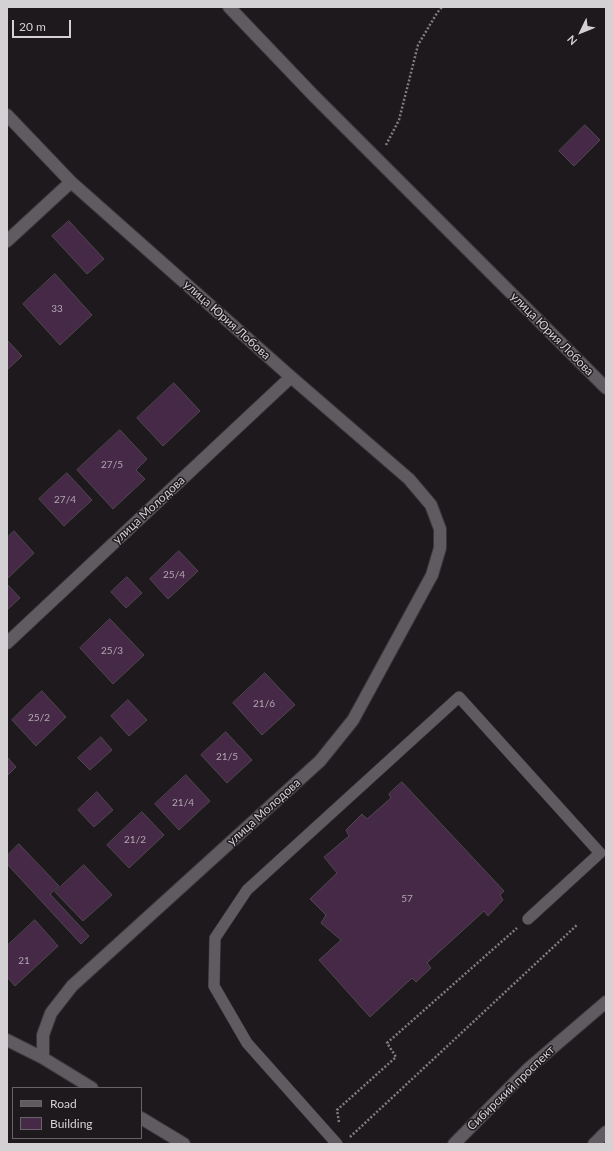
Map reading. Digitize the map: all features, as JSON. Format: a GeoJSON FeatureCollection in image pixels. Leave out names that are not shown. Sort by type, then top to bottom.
{"type":"FeatureCollection","features":[{"type":"Feature","properties":{"kind":"street","name":"улица Юрия Лобова"},"geometry":{"type":"LineString","coordinates":[[229,7],[314,96],[606,388]]}},
{"type":"Feature","properties":{"kind":"street","name":"улица Юрия Лобова"},"geometry":{"type":"LineString","coordinates":[[7,115],[71,182],[291,377],[409,479],[431,506],[440,529]]}},
{"type":"Feature","properties":{"kind":"street"},"geometry":{"type":"LineString","coordinates":[[7,241],[71,182]]}},
{"type":"Feature","properties":{"kind":"street","name":"улица Молодова"},"geometry":{"type":"LineString","coordinates":[[7,643],[291,377]]}},
{"type":"Feature","properties":{"kind":"street","name":"улица Молодова"},"geometry":{"type":"LineString","coordinates":[[43,1058],[43,1035],[51,1013],[72,986],[320,760],[353,720],[432,575],[440,548],[440,529]]}},
{"type":"Feature","properties":{"kind":"street","name":"Сибирский проспект"},"geometry":{"type":"LineString","coordinates":[[454,1144],[529,1068],[606,1002]]}},
{"type":"Feature","properties":{"kind":"street"},"geometry":{"type":"LineString","coordinates":[[7,1040],[43,1058],[90,1087]]}},
{"type":"Feature","properties":{"kind":"street"},"geometry":{"type":"LineString","coordinates":[[142,1119],[184,1144]]}},
{"type":"Feature","properties":{"kind":"street"},"geometry":{"type":"LineString","coordinates":[[594,1144],[606,1132]]}},
{"type":"Feature","properties":{"kind":"lane"},"geometry":{"type":"LineString","coordinates":[[341,1142],[247,1043],[214,986],[215,938],[247,890],[459,697],[600,853],[528,919]]}},
{"type":"Feature","properties":{"kind":"path"},"geometry":{"type":"LineString","coordinates":[[379,160],[399,120],[418,45],[442,7]]}},
{"type":"Feature","properties":{"kind":"path"},"geometry":{"type":"LineString","coordinates":[[342,1128],[339,1123],[337,1110],[396,1057],[387,1043],[528,919]]}},
{"type":"Feature","properties":{"kind":"path"},"geometry":{"type":"LineString","coordinates":[[341,1142],[350,1137],[578,924]]}},
{"type":"Feature","properties":{"kind":"path"},"geometry":{"type":"LineString","coordinates":[[346,1132],[350,1137]]}},
{"type":"Feature","properties":{"kind":"building"},"geometry":{"type":"Polygon","coordinates":[[[585,125],[600,140],[574,166],[559,151],[585,125]]]}},
{"type":"Feature","properties":{"kind":"building"},"geometry":{"type":"Polygon","coordinates":[[[69,221],[104,259],[87,274],[52,236],[69,221]]]}},
{"type":"Feature","properties":{"kind":"building"},"geometry":{"type":"Polygon","coordinates":[[[55,274],[92,315],[60,345],[23,304],[55,274]]]}},
{"type":"Feature","properties":{"kind":"building"},"geometry":{"type":"Polygon","coordinates":[[[7,340],[22,356],[7,370],[7,340]]]}},
{"type":"Feature","properties":{"kind":"building"},"geometry":{"type":"Polygon","coordinates":[[[174,383],[200,411],[163,446],[137,418],[174,383]]]}},
{"type":"Feature","properties":{"kind":"building"},"geometry":{"type":"Polygon","coordinates":[[[120,430],[147,459],[136,470],[145,479],[113,509],[77,470],[120,430]]]}},
{"type":"Feature","properties":{"kind":"building"},"geometry":{"type":"Polygon","coordinates":[[[67,473],[92,500],[64,526],[39,499],[67,473]]]}},
{"type":"Feature","properties":{"kind":"building"},"geometry":{"type":"Polygon","coordinates":[[[14,531],[34,553],[7,579],[7,538],[14,531]]]}},
{"type":"Feature","properties":{"kind":"building"},"geometry":{"type":"Polygon","coordinates":[[[179,551],[198,571],[168,599],[150,579],[179,551]]]}},
{"type":"Feature","properties":{"kind":"building"},"geometry":{"type":"Polygon","coordinates":[[[127,577],[142,593],[126,608],[111,592],[127,577]]]}},
{"type":"Feature","properties":{"kind":"building"},"geometry":{"type":"Polygon","coordinates":[[[7,584],[20,598],[7,610],[7,584]]]}},
{"type":"Feature","properties":{"kind":"building"},"geometry":{"type":"Polygon","coordinates":[[[110,619],[144,655],[113,684],[80,648],[110,619]]]}},
{"type":"Feature","properties":{"kind":"building"},"geometry":{"type":"Polygon","coordinates":[[[265,673],[295,705],[262,735],[233,703],[265,673]]]}},
{"type":"Feature","properties":{"kind":"building"},"geometry":{"type":"Polygon","coordinates":[[[42,691],[66,717],[36,746],[12,720],[42,691]]]}},
{"type":"Feature","properties":{"kind":"building"},"geometry":{"type":"Polygon","coordinates":[[[128,700],[147,720],[129,736],[111,716],[128,700]]]}},
{"type":"Feature","properties":{"kind":"building"},"geometry":{"type":"Polygon","coordinates":[[[226,732],[252,760],[227,783],[201,755],[226,732]]]}},
{"type":"Feature","properties":{"kind":"building"},"geometry":{"type":"Polygon","coordinates":[[[101,737],[112,750],[90,770],[78,758],[101,737]]]}},
{"type":"Feature","properties":{"kind":"building"},"geometry":{"type":"Polygon","coordinates":[[[7,757],[16,767],[7,776],[7,757]]]}},
{"type":"Feature","properties":{"kind":"building"},"geometry":{"type":"Polygon","coordinates":[[[186,775],[210,801],[179,830],[155,804],[186,775]]]}},
{"type":"Feature","properties":{"kind":"building"},"geometry":{"type":"Polygon","coordinates":[[[402,782],[504,891],[500,895],[503,900],[488,916],[484,911],[427,963],[431,968],[416,982],[412,978],[370,1017],[319,960],[341,940],[321,923],[326,915],[310,899],[337,873],[324,857],[349,836],[346,830],[362,814],[367,819],[391,798],[389,794],[402,782]]]}},
{"type":"Feature","properties":{"kind":"building"},"geometry":{"type":"Polygon","coordinates":[[[97,792],[113,810],[94,827],[78,810],[97,792]]]}},
{"type":"Feature","properties":{"kind":"building"},"geometry":{"type":"Polygon","coordinates":[[[142,812],[164,835],[129,868],[107,845],[142,812]]]}},
{"type":"Feature","properties":{"kind":"building"},"geometry":{"type":"Polygon","coordinates":[[[19,844],[59,886],[50,894],[89,936],[81,944],[7,864],[7,856],[19,844]]]}},
{"type":"Feature","properties":{"kind":"building"},"geometry":{"type":"Polygon","coordinates":[[[84,865],[112,895],[83,921],[55,892],[84,865]]]}},
{"type":"Feature","properties":{"kind":"building"},"geometry":{"type":"Polygon","coordinates":[[[35,920],[58,946],[15,986],[7,977],[7,946],[35,920]]]}}]}
